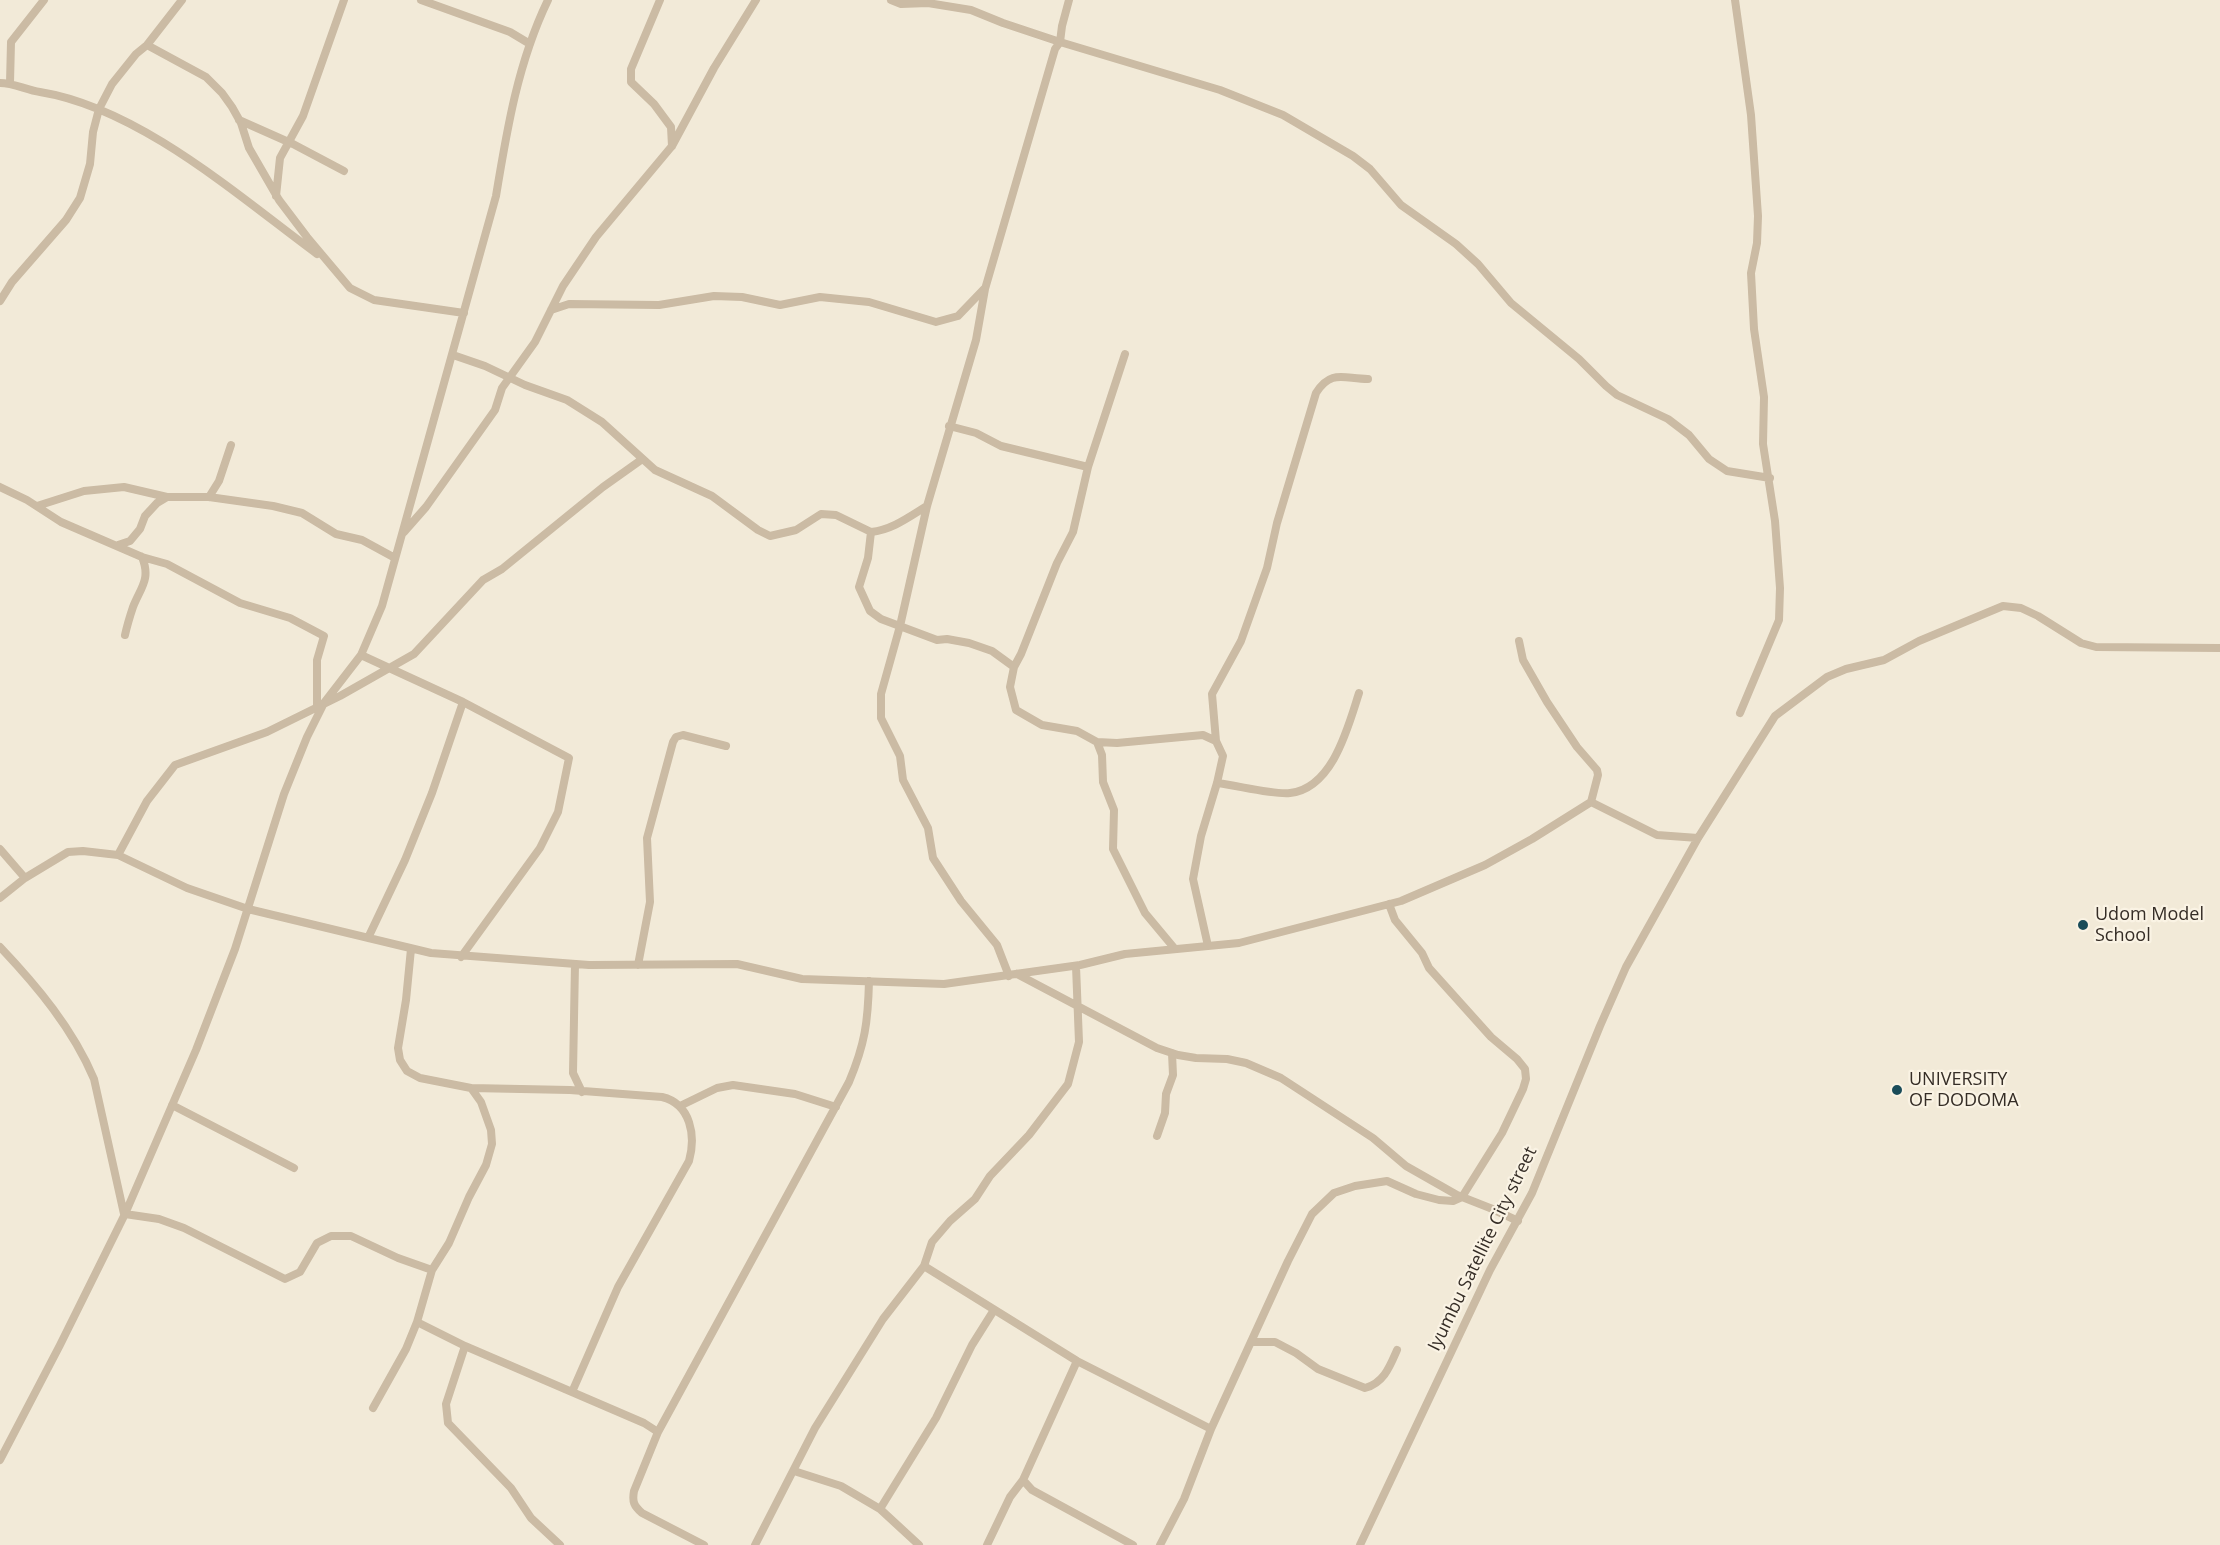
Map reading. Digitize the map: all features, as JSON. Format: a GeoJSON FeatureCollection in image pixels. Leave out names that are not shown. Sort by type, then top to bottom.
{"type":"FeatureCollection","features":[{"type":"Feature","properties":{"kind":"street"},"geometry":{"type":"LineString","coordinates":[[10,83],[11,42],[44,0]]}},
{"type":"Feature","properties":{"kind":"street"},"geometry":{"type":"LineString","coordinates":[[0,302],[12,282],[66,220],[80,198],[90,164],[93,132],[99,109],[112,84],[136,54],[147,45],[182,0]]}},
{"type":"Feature","properties":{"kind":"street"},"geometry":{"type":"LineString","coordinates":[[276,196],[280,158],[303,116],[344,0]]}},
{"type":"Feature","properties":{"kind":"street"},"geometry":{"type":"LineString","coordinates":[[422,0],[510,32],[530,44]]}},
{"type":"Feature","properties":{"kind":"street"},"geometry":{"type":"LineString","coordinates":[[0,1460],[124,1214],[172,1105],[235,949],[284,794],[321,705],[361,655],[382,606],[496,196],[519,78],[536,24],[548,0]]}},
{"type":"Feature","properties":{"kind":"street"},"geometry":{"type":"LineString","coordinates":[[660,0],[631,69],[631,82],[654,105],[671,127],[672,146]]}},
{"type":"Feature","properties":{"kind":"street"},"geometry":{"type":"LineString","coordinates":[[402,534],[426,507],[495,410],[502,388],[535,342],[563,286],[596,237],[672,146],[714,68],[756,0]]}},
{"type":"Feature","properties":{"kind":"street"},"geometry":{"type":"LineString","coordinates":[[891,0],[901,4],[928,3],[971,10],[1060,42],[1220,90],[1283,115],[1353,156],[1380,179],[1401,205],[1456,244],[1478,264],[1510,303],[1579,359],[1605,387],[1668,419],[1689,435],[1709,459],[1727,471],[1770,478]]}},
{"type":"Feature","properties":{"kind":"street"},"geometry":{"type":"LineString","coordinates":[[1069,0],[1060,42],[1055,49],[985,289],[976,340],[927,506],[900,626],[881,694],[881,718],[900,756],[903,780],[928,828],[933,858],[961,901],[997,945],[1013,975],[1157,1048],[1196,1059],[1227,1059],[1246,1063],[1281,1078],[1373,1138],[1406,1166],[1462,1197],[1518,1221]]}},
{"type":"Feature","properties":{"kind":"street"},"geometry":{"type":"LineString","coordinates":[[1735,0],[1751,115],[1758,216],[1757,243],[1751,273],[1754,329],[1764,397],[1763,444],[1770,478],[1780,588],[1779,620],[1740,713]]}},
{"type":"Feature","properties":{"kind":"street"},"geometry":{"type":"LineString","coordinates":[[147,45],[206,77],[222,93],[232,106],[249,148],[276,196],[350,288],[374,300],[464,313]]}},
{"type":"Feature","properties":{"kind":"street"},"geometry":{"type":"LineString","coordinates":[[0,83],[10,83],[38,92],[55,93],[99,109],[163,143],[208,173],[329,264]]}},
{"type":"Feature","properties":{"kind":"street"},"geometry":{"type":"LineString","coordinates":[[239,120],[344,171]]}},
{"type":"Feature","properties":{"kind":"street"},"geometry":{"type":"LineString","coordinates":[[551,310],[569,304],[659,305],[714,296],[742,297],[780,305],[820,297],[869,302],[936,322],[958,316],[985,289]]}},
{"type":"Feature","properties":{"kind":"street"},"geometry":{"type":"LineString","coordinates":[[1125,354],[1088,467],[1073,532],[1057,563],[1022,654],[1014,667],[1010,687],[1016,710],[1042,725],[1077,731],[1096,742],[1117,743],[1203,735],[1216,741]]}},
{"type":"Feature","properties":{"kind":"street"},"geometry":{"type":"LineString","coordinates":[[453,355],[563,398],[590,413],[619,436],[641,460],[666,476],[712,496],[758,530],[770,536],[796,530],[821,514],[836,515],[871,532],[882,531],[927,506]]}},
{"type":"Feature","properties":{"kind":"street"},"geometry":{"type":"LineString","coordinates":[[1208,946],[1193,879],[1201,836],[1223,756],[1216,741],[1212,694],[1240,641],[1267,568],[1277,523],[1317,393],[1323,382],[1334,376],[1368,379]]}},
{"type":"Feature","properties":{"kind":"street"},"geometry":{"type":"LineString","coordinates":[[949,426],[976,433],[1001,446],[1088,467]]}},
{"type":"Feature","properties":{"kind":"street"},"geometry":{"type":"LineString","coordinates":[[209,497],[219,481],[231,445]]}},
{"type":"Feature","properties":{"kind":"street"},"geometry":{"type":"LineString","coordinates":[[118,855],[147,801],[176,765],[267,732],[414,654],[483,580],[502,568],[603,487],[641,460]]}},
{"type":"Feature","properties":{"kind":"street"},"geometry":{"type":"LineString","coordinates":[[0,487],[38,506],[61,522],[167,564],[240,603],[290,618],[324,636],[317,660],[321,705]]}},
{"type":"Feature","properties":{"kind":"street"},"geometry":{"type":"LineString","coordinates":[[38,506],[84,491],[124,487],[167,496],[209,497],[273,506],[302,513],[336,534],[362,540],[395,558]]}},
{"type":"Feature","properties":{"kind":"street"},"geometry":{"type":"LineString","coordinates":[[118,545],[130,541],[140,529],[145,516],[167,496]]}},
{"type":"Feature","properties":{"kind":"street"},"geometry":{"type":"LineString","coordinates":[[871,532],[868,558],[859,587],[870,610],[881,619],[937,640],[969,643],[992,651],[1014,667]]}},
{"type":"Feature","properties":{"kind":"street"},"geometry":{"type":"LineString","coordinates":[[125,635],[133,606],[144,586],[147,568],[142,556]]}},
{"type":"Feature","properties":{"kind":"street","name":"Iyumbu Satellite City street"},"geometry":{"type":"LineString","coordinates":[[1360,1545],[1490,1270],[1532,1193],[1626,967],[1698,838],[1775,716],[1827,677],[1894,655],[1919,641],[1996,607],[2010,605],[2020,608],[2038,616],[2081,643],[2096,647],[2220,648]]}},
{"type":"Feature","properties":{"kind":"street"},"geometry":{"type":"LineString","coordinates":[[0,898],[25,878],[68,852],[83,851],[118,855],[187,888],[248,909],[411,949],[461,957],[574,964],[736,964],[802,979],[944,984],[1076,966],[1125,954],[1260,939],[1389,904],[1455,879],[1532,839],[1591,802],[1598,775],[1597,770],[1577,747],[1547,702],[1523,660],[1519,641]]}},
{"type":"Feature","properties":{"kind":"street"},"geometry":{"type":"LineString","coordinates":[[361,655],[464,702],[569,758],[558,812],[540,848],[461,957]]}},
{"type":"Feature","properties":{"kind":"street"},"geometry":{"type":"LineString","coordinates":[[1217,783],[1288,794],[1314,785],[1342,747],[1359,693]]}},
{"type":"Feature","properties":{"kind":"street"},"geometry":{"type":"LineString","coordinates":[[368,938],[405,860],[432,793],[464,702]]}},
{"type":"Feature","properties":{"kind":"street"},"geometry":{"type":"LineString","coordinates":[[638,965],[650,902],[647,838],[673,742],[676,737],[683,735],[726,746]]}},
{"type":"Feature","properties":{"kind":"street"},"geometry":{"type":"LineString","coordinates":[[1096,742],[1102,755],[1103,782],[1114,810],[1113,849],[1145,913],[1175,949]]}},
{"type":"Feature","properties":{"kind":"street"},"geometry":{"type":"LineString","coordinates":[[1591,802],[1657,835],[1698,838]]}},
{"type":"Feature","properties":{"kind":"street"},"geometry":{"type":"LineString","coordinates":[[0,849],[25,878]]}},
{"type":"Feature","properties":{"kind":"street"},"geometry":{"type":"LineString","coordinates":[[1160,1545],[1184,1499],[1210,1429],[1312,1214],[1334,1193],[1355,1186],[1387,1181],[1416,1194],[1439,1200],[1453,1201],[1462,1197],[1502,1133],[1523,1089],[1526,1079],[1525,1069],[1491,1037],[1429,968],[1422,953],[1395,920],[1389,904]]}},
{"type":"Feature","properties":{"kind":"street"},"geometry":{"type":"LineString","coordinates":[[0,947],[23,971],[53,1009],[86,1059],[94,1079],[124,1214]]}},
{"type":"Feature","properties":{"kind":"street"},"geometry":{"type":"LineString","coordinates":[[411,949],[398,1048],[399,1060],[407,1071],[420,1078],[471,1088],[662,1097],[674,1100],[686,1117],[693,1147],[689,1161],[618,1287],[572,1392]]}},
{"type":"Feature","properties":{"kind":"street"},"geometry":{"type":"LineString","coordinates":[[574,964],[573,1073],[582,1092]]}},
{"type":"Feature","properties":{"kind":"street"},"geometry":{"type":"LineString","coordinates":[[755,1545],[815,1428],[883,1320],[924,1266],[932,1242],[950,1221],[975,1199],[990,1176],[1029,1135],[1068,1084],[1079,1042],[1076,966]]}},
{"type":"Feature","properties":{"kind":"street"},"geometry":{"type":"LineString","coordinates":[[704,1545],[642,1513],[634,1506],[632,1500],[634,1491],[658,1432],[836,1107],[859,1056],[868,1022],[869,981]]}},
{"type":"Feature","properties":{"kind":"street"},"geometry":{"type":"LineString","coordinates":[[1157,1136],[1165,1113],[1166,1094],[1173,1075],[1172,1053]]}},
{"type":"Feature","properties":{"kind":"street"},"geometry":{"type":"LineString","coordinates":[[680,1106],[717,1088],[733,1084],[795,1094],[836,1107]]}},
{"type":"Feature","properties":{"kind":"street"},"geometry":{"type":"LineString","coordinates":[[373,1408],[406,1349],[417,1322],[432,1270],[450,1243],[486,1165],[492,1144],[491,1130],[482,1102],[471,1088]]}},
{"type":"Feature","properties":{"kind":"street"},"geometry":{"type":"LineString","coordinates":[[172,1105],[294,1168]]}},
{"type":"Feature","properties":{"kind":"street"},"geometry":{"type":"LineString","coordinates":[[124,1214],[159,1219],[184,1228],[285,1279],[300,1272],[317,1244],[331,1236],[351,1236],[398,1258],[432,1270]]}},
{"type":"Feature","properties":{"kind":"street"},"geometry":{"type":"LineString","coordinates":[[924,1266],[1077,1361],[1210,1429]]}},
{"type":"Feature","properties":{"kind":"street"},"geometry":{"type":"LineString","coordinates":[[880,1509],[936,1418],[972,1345],[994,1310]]}},
{"type":"Feature","properties":{"kind":"street"},"geometry":{"type":"LineString","coordinates":[[417,1322],[465,1346],[644,1423],[658,1432]]}},
{"type":"Feature","properties":{"kind":"street"},"geometry":{"type":"LineString","coordinates":[[1251,1342],[1275,1342],[1296,1353],[1318,1369],[1365,1388],[1373,1386],[1383,1377],[1397,1350]]}},
{"type":"Feature","properties":{"kind":"street"},"geometry":{"type":"LineString","coordinates":[[465,1346],[446,1404],[448,1423],[511,1488],[531,1518],[560,1545]]}},
{"type":"Feature","properties":{"kind":"street"},"geometry":{"type":"LineString","coordinates":[[987,1545],[1010,1497],[1023,1480],[1077,1361]]}},
{"type":"Feature","properties":{"kind":"street"},"geometry":{"type":"LineString","coordinates":[[794,1471],[841,1486],[880,1509],[919,1545]]}},
{"type":"Feature","properties":{"kind":"street"},"geometry":{"type":"LineString","coordinates":[[1023,1480],[1032,1490],[1133,1545]]}},
{"type":"Feature","properties":{"kind":"place","name":"Udom Model School"},"geometry":{"type":"Point","coordinates":[2083,925]}},
{"type":"Feature","properties":{"kind":"place","name":"UNIVERSITY OF DODOMA"},"geometry":{"type":"Point","coordinates":[1897,1090]}}]}
